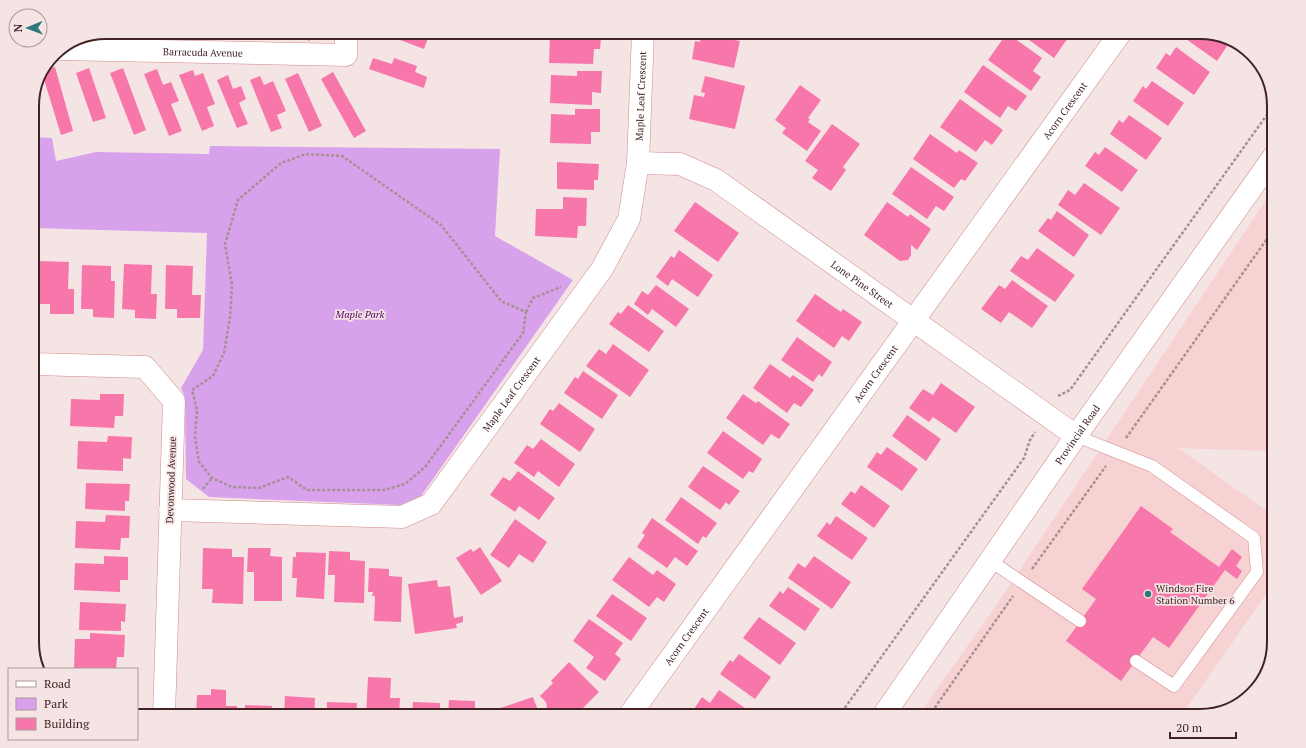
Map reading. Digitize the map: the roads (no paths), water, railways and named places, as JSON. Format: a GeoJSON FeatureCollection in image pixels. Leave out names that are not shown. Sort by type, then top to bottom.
{"type":"FeatureCollection","features":[{"type":"Feature","properties":{"kind":"street","name":"Barracuda Avenue"},"geometry":{"type":"LineString","coordinates":[[70,49],[346,55],[346,39]]}},
{"type":"Feature","properties":{"kind":"street","name":"Maple Leaf Crescent"},"geometry":{"type":"LineString","coordinates":[[170,510],[402,517],[431,504],[602,270],[630,219],[638,163],[643,39]]}},
{"type":"Feature","properties":{"kind":"street","name":"Acorn Crescent"},"geometry":{"type":"LineString","coordinates":[[635,709],[1116,39]]}},
{"type":"Feature","properties":{"kind":"street","name":"Lone Pine Street"},"geometry":{"type":"LineString","coordinates":[[638,163],[680,164],[716,180],[1076,436]]}},
{"type":"Feature","properties":{"kind":"street","name":"Provincial Road"},"geometry":{"type":"LineString","coordinates":[[888,709],[989,560],[1267,166]]}},
{"type":"Feature","properties":{"kind":"street","name":"Devonwood Avenue"},"geometry":{"type":"LineString","coordinates":[[39,364],[145,367],[174,401],[164,709]]}},
{"type":"Feature","properties":{"kind":"lane"},"geometry":{"type":"LineString","coordinates":[[1076,436],[1152,466],[1254,538],[1257,572],[1174,686],[1136,661]]}},
{"type":"Feature","properties":{"kind":"lane"},"geometry":{"type":"LineString","coordinates":[[989,560],[1080,621]]}},
{"type":"Feature","properties":{"kind":"place","name":"Windsor Fire Station Number 6"},"geometry":{"type":"Point","coordinates":[1148,594]}},
{"type":"Feature","properties":{"kind":"park label","name":"Maple Park"},"geometry":{"type":"Point","coordinates":[360,314]}}]}
